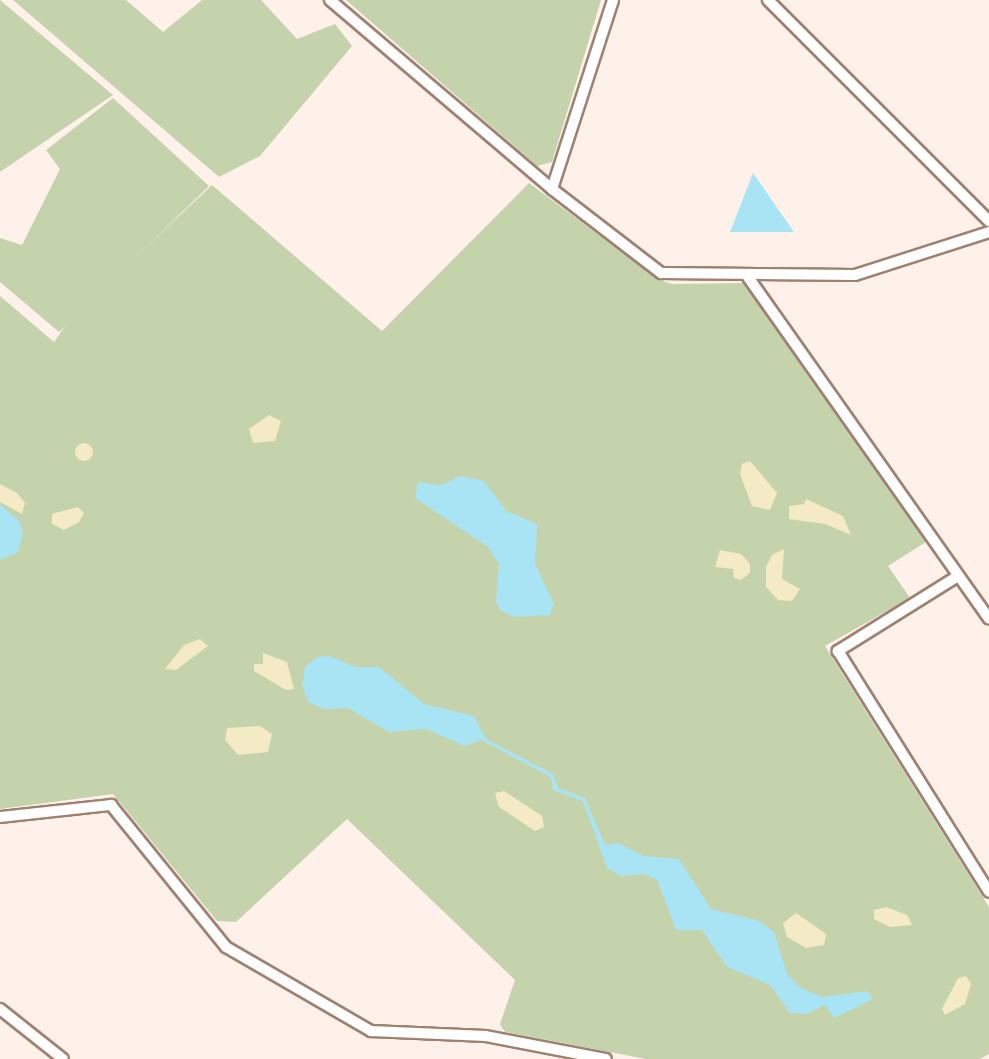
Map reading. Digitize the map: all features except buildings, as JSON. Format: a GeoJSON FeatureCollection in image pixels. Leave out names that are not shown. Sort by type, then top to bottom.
{"type":"FeatureCollection","features":[{"type":"Feature","properties":{"kind":"street"},"geometry":{"type":"LineString","coordinates":[[330,0],[552,189],[661,273],[748,277],[871,273],[989,232]]}},
{"type":"Feature","properties":{"kind":"street"},"geometry":{"type":"LineString","coordinates":[[552,189],[613,0]]}},
{"type":"Feature","properties":{"kind":"street"},"geometry":{"type":"LineString","coordinates":[[768,0],[989,221]]}},
{"type":"Feature","properties":{"kind":"street"},"geometry":{"type":"LineString","coordinates":[[748,277],[989,619]]}},
{"type":"Feature","properties":{"kind":"street"},"geometry":{"type":"LineString","coordinates":[[958,576],[838,651],[989,892]]}},
{"type":"Feature","properties":{"kind":"street"},"geometry":{"type":"LineString","coordinates":[[0,818],[111,805],[226,947],[371,1030],[486,1036],[606,1059]]}},
{"type":"Feature","properties":{"kind":"street"},"geometry":{"type":"LineString","coordinates":[[0,1009],[63,1059]]}},
{"type":"Feature","properties":{"kind":"green space"},"geometry":{"type":"Polygon","coordinates":[[[0,0],[113,95],[0,172],[0,0]]]}},
{"type":"Feature","properties":{"kind":"green space"},"geometry":{"type":"Polygon","coordinates":[[[13,0],[126,0],[163,32],[202,0],[261,0],[297,39],[335,24],[352,46],[260,156],[219,177],[13,0]]]}},
{"type":"Feature","properties":{"kind":"green space"},"geometry":{"type":"Polygon","coordinates":[[[346,0],[601,0],[552,162],[537,166],[346,0]]]}},
{"type":"Feature","properties":{"kind":"green space"},"geometry":{"type":"Polygon","coordinates":[[[113,98],[209,186],[59,332],[0,282],[0,238],[22,245],[60,169],[46,150],[113,98]]]}},
{"type":"Feature","properties":{"kind":"green space"},"geometry":{"type":"Polygon","coordinates":[[[529,183],[658,279],[672,284],[744,283],[926,542],[888,566],[910,598],[825,646],[989,907],[989,1054],[980,1059],[646,1059],[505,1032],[500,1024],[515,980],[347,819],[236,922],[217,921],[113,794],[0,809],[0,296],[54,342],[70,319],[212,185],[382,331],[529,183]]]}},
{"type":"Feature","properties":{"kind":"sand"},"geometry":{"type":"Polygon","coordinates":[[[269,415],[281,421],[275,441],[253,443],[249,429],[269,415]]]}},
{"type":"Feature","properties":{"kind":"sand"},"geometry":{"type":"Polygon","coordinates":[[[84,443],[92,448],[93,452],[88,460],[84,461],[76,456],[75,452],[80,444],[84,443]]]}},
{"type":"Feature","properties":{"kind":"sand"},"geometry":{"type":"Polygon","coordinates":[[[750,461],[777,493],[770,510],[752,506],[740,474],[742,464],[750,461]]]}},
{"type":"Feature","properties":{"kind":"sand"},"geometry":{"type":"Polygon","coordinates":[[[0,484],[17,493],[25,503],[22,514],[0,502],[0,484]]]}},
{"type":"Feature","properties":{"kind":"sand"},"geometry":{"type":"Polygon","coordinates":[[[806,499],[843,516],[851,535],[825,524],[789,519],[789,506],[804,504],[806,499]]]}},
{"type":"Feature","properties":{"kind":"sand"},"geometry":{"type":"Polygon","coordinates":[[[78,507],[84,513],[79,522],[64,530],[52,524],[52,514],[78,507]]]}},
{"type":"Feature","properties":{"kind":"sand"},"geometry":{"type":"Polygon","coordinates":[[[784,549],[782,579],[800,589],[792,601],[778,600],[766,587],[766,567],[772,555],[784,549]]]}},
{"type":"Feature","properties":{"kind":"sand"},"geometry":{"type":"Polygon","coordinates":[[[720,550],[741,554],[750,564],[750,573],[741,580],[734,578],[733,569],[715,567],[720,550]]]}},
{"type":"Feature","properties":{"kind":"sand"},"geometry":{"type":"Polygon","coordinates":[[[200,639],[208,646],[176,670],[165,669],[184,645],[200,639]]]}},
{"type":"Feature","properties":{"kind":"sand"},"geometry":{"type":"Polygon","coordinates":[[[263,653],[287,662],[294,689],[286,690],[254,671],[254,664],[263,664],[263,653]]]}},
{"type":"Feature","properties":{"kind":"sand"},"geometry":{"type":"Polygon","coordinates":[[[260,726],[272,734],[268,752],[238,755],[225,740],[227,728],[260,726]]]}},
{"type":"Feature","properties":{"kind":"sand"},"geometry":{"type":"Polygon","coordinates":[[[504,791],[542,816],[544,827],[535,831],[499,807],[495,793],[504,791]]]}},
{"type":"Feature","properties":{"kind":"sand"},"geometry":{"type":"Polygon","coordinates":[[[886,907],[907,915],[912,925],[890,927],[874,919],[874,910],[886,907]]]}},
{"type":"Feature","properties":{"kind":"sand"},"geometry":{"type":"Polygon","coordinates":[[[796,913],[826,934],[824,945],[806,948],[787,937],[783,923],[796,913]]]}},
{"type":"Feature","properties":{"kind":"sand"},"geometry":{"type":"Polygon","coordinates":[[[966,976],[971,984],[965,1004],[945,1015],[942,1009],[958,978],[966,976]]]}},
{"type":"Feature","properties":{"kind":"water"},"geometry":{"type":"Polygon","coordinates":[[[753,173],[794,232],[730,232],[753,173]]]}},
{"type":"Feature","properties":{"kind":"water"},"geometry":{"type":"Polygon","coordinates":[[[460,476],[484,481],[506,511],[537,524],[535,564],[554,604],[550,615],[515,617],[501,611],[496,602],[499,564],[488,547],[415,498],[418,482],[441,485],[460,476]]]}},
{"type":"Feature","properties":{"kind":"water"},"geometry":{"type":"Polygon","coordinates":[[[0,504],[20,522],[23,533],[18,552],[0,560],[0,504]]]}},
{"type":"Feature","properties":{"kind":"water"},"geometry":{"type":"Polygon","coordinates":[[[329,656],[356,667],[379,667],[424,704],[474,716],[486,739],[553,774],[558,788],[585,798],[605,845],[619,843],[643,856],[679,859],[711,909],[760,921],[774,932],[787,974],[801,988],[822,997],[867,991],[873,999],[834,1018],[825,1005],[806,1014],[790,1013],[770,985],[727,967],[702,930],[676,930],[657,880],[644,874],[621,876],[607,868],[583,801],[553,790],[551,777],[481,740],[464,746],[426,729],[389,732],[348,708],[324,709],[308,702],[302,685],[305,667],[317,657],[329,656]]]}}]}
